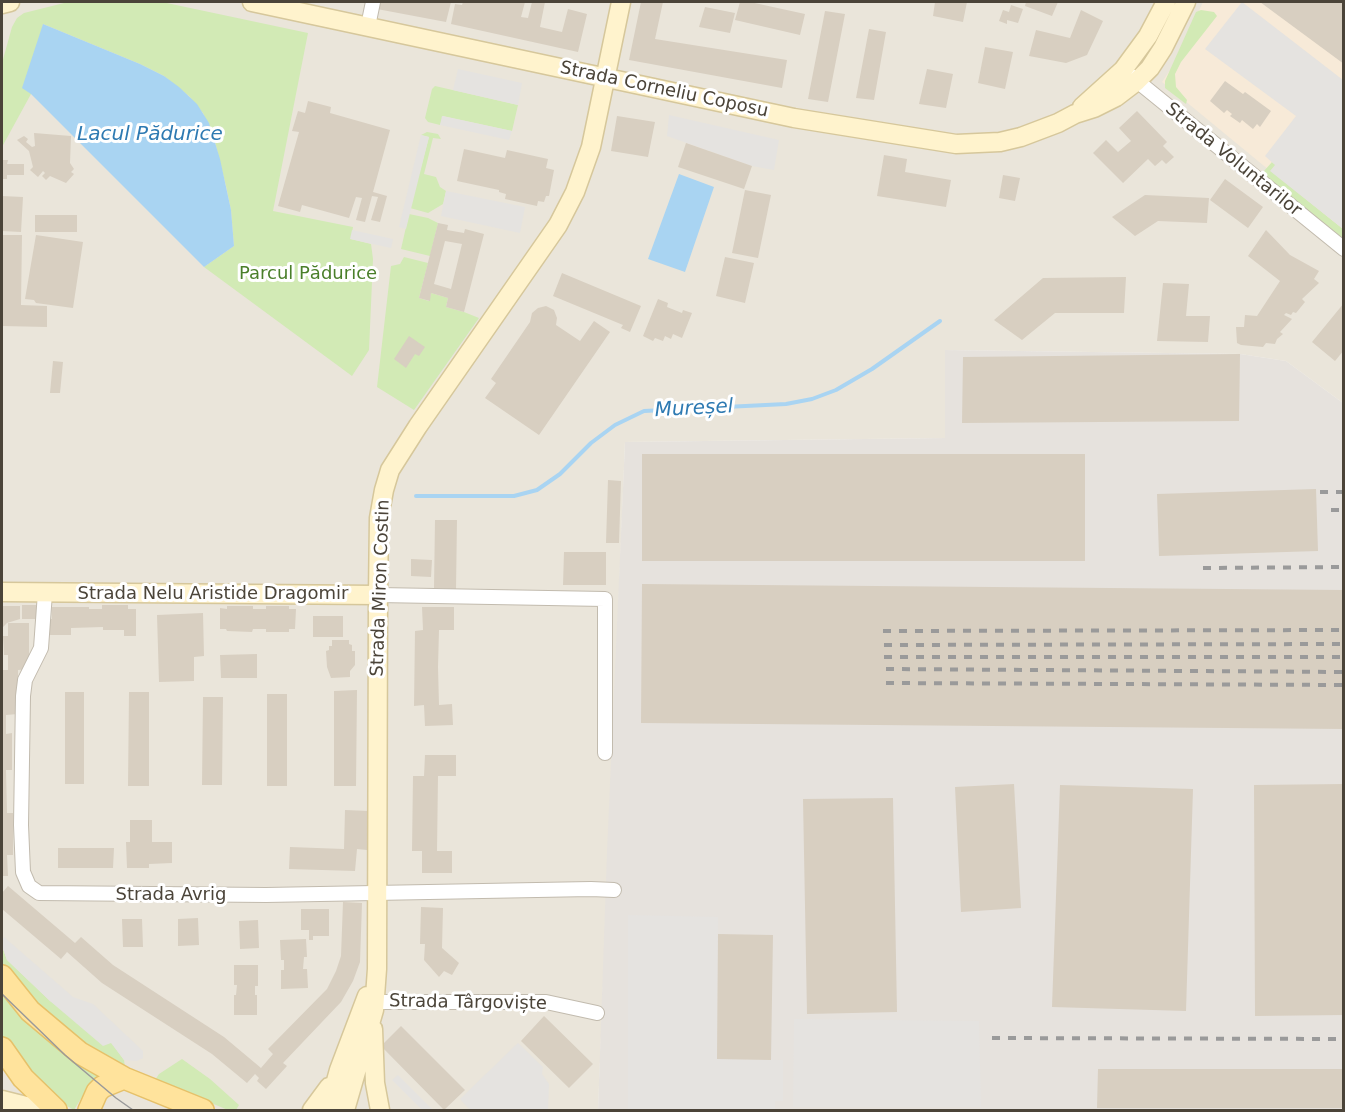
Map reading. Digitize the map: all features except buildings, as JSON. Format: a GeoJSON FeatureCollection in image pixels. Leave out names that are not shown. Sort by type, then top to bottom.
{"type":"FeatureCollection","features":[{"type":"Feature","properties":{"kind":"main road"},"geometry":{"type":"LineString","coordinates":[[2,4],[10,2]]}},
{"type":"Feature","properties":{"kind":"main road","name":"Strada Corneliu Coposu"},"geometry":{"type":"LineString","coordinates":[[252,2],[794,118],[956,144],[1000,142],[1058,123],[1105,103],[1130,75]]}},
{"type":"Feature","properties":{"kind":"main road","name":"Strada Miron Costin"},"geometry":{"type":"LineString","coordinates":[[345,1110],[374,1006],[376,979],[378,595],[381,503],[390,470],[418,426],[558,225],[587,162],[621,2]]}},
{"type":"Feature","properties":{"kind":"main road"},"geometry":{"type":"LineString","coordinates":[[1130,75],[1166,2]]}},
{"type":"Feature","properties":{"kind":"main road"},"geometry":{"type":"LineString","coordinates":[[1130,75],[1150,68],[1163,48],[1186,2]]}},
{"type":"Feature","properties":{"kind":"main road","name":"Strada Nelu Aristide Dragomir"},"geometry":{"type":"LineString","coordinates":[[2,592],[378,595]]}},
{"type":"Feature","properties":{"kind":"main road"},"geometry":{"type":"LineString","coordinates":[[2,976],[30,1011],[95,1063],[124,1078],[203,1110]]}},
{"type":"Feature","properties":{"kind":"main road","name":"Strada Miron Costin"},"geometry":{"type":"LineString","coordinates":[[328,1110],[339,1070],[376,979]]}},
{"type":"Feature","properties":{"kind":"main road"},"geometry":{"type":"LineString","coordinates":[[374,1006],[375,1083],[380,1110]]}},
{"type":"Feature","properties":{"kind":"main road"},"geometry":{"type":"LineString","coordinates":[[2,1048],[23,1078],[56,1110]]}},
{"type":"Feature","properties":{"kind":"main road"},"geometry":{"type":"LineString","coordinates":[[312,1110],[339,1070]]}},
{"type":"Feature","properties":{"kind":"main road"},"geometry":{"type":"LineString","coordinates":[[89,1110],[97,1092],[102,1087],[124,1078]]}},
{"type":"Feature","properties":{"kind":"main road"},"geometry":{"type":"LineString","coordinates":[[2,1100],[42,1110]]}},
{"type":"Feature","properties":{"kind":"street"},"geometry":{"type":"LineString","coordinates":[[368,26],[373,2]]}},
{"type":"Feature","properties":{"kind":"street","name":"Strada Voluntarilor"},"geometry":{"type":"LineString","coordinates":[[1130,75],[1344,249]]}},
{"type":"Feature","properties":{"kind":"street","name":"Strada Avrig"},"geometry":{"type":"LineString","coordinates":[[45,592],[41,648],[26,680],[23,696],[23,872],[26,880],[39,893],[51,895],[614,890]]}},
{"type":"Feature","properties":{"kind":"street","name":"Strada Nelu Aristide Dragomir"},"geometry":{"type":"LineString","coordinates":[[378,595],[605,599],[605,753]]}},
{"type":"Feature","properties":{"kind":"street","name":"Strada Târgoviște"},"geometry":{"type":"LineString","coordinates":[[374,1006],[546,1002],[597,1013]]}},
{"type":"Feature","properties":{"kind":"shaded area"},"geometry":{"type":"Polygon","coordinates":[[[2,2],[1343,2],[1343,403],[1286,361],[1240,354],[945,350],[945,438],[625,442],[598,1110],[2,1110],[2,2]]]}},
{"type":"Feature","properties":{"kind":"shaded area"},"geometry":{"type":"Polygon","coordinates":[[[1203,2],[1343,2],[1343,231],[1162,82],[1172,67],[1203,2]]]}},
{"type":"Feature","properties":{"kind":"shaded area"},"geometry":{"type":"Polygon","coordinates":[[[1242,2],[1343,80],[1343,229],[1270,171],[1275,165],[1265,156],[1296,116],[1205,49],[1242,2]]]}},
{"type":"Feature","properties":{"kind":"shaded area"},"geometry":{"type":"Polygon","coordinates":[[[458,69],[522,83],[518,105],[453,90],[458,69]]]}},
{"type":"Feature","properties":{"kind":"shaded area"},"geometry":{"type":"Polygon","coordinates":[[[669,115],[779,140],[774,170],[752,166],[667,136],[669,115]]]}},
{"type":"Feature","properties":{"kind":"shaded area"},"geometry":{"type":"Polygon","coordinates":[[[442,116],[512,131],[509,140],[440,125],[442,116]]]}},
{"type":"Feature","properties":{"kind":"shaded area"},"geometry":{"type":"Polygon","coordinates":[[[421,135],[429,137],[406,229],[399,227],[421,135]]]}},
{"type":"Feature","properties":{"kind":"shaded area"},"geometry":{"type":"Polygon","coordinates":[[[446,191],[525,207],[520,233],[441,216],[446,191]]]}},
{"type":"Feature","properties":{"kind":"shaded area"},"geometry":{"type":"Polygon","coordinates":[[[352,230],[393,239],[391,248],[350,239],[352,230]]]}},
{"type":"Feature","properties":{"kind":"shaded area"},"geometry":{"type":"Polygon","coordinates":[[[945,350],[1240,354],[1286,361],[1343,403],[1343,1110],[598,1110],[625,442],[945,438],[945,350]]]}},
{"type":"Feature","properties":{"kind":"shaded area"},"geometry":{"type":"Polygon","coordinates":[[[628,915],[718,917],[717,1059],[783,1060],[783,1101],[775,1101],[775,1110],[628,1110],[628,915]]]}},
{"type":"Feature","properties":{"kind":"shaded area"},"geometry":{"type":"Polygon","coordinates":[[[4,937],[73,997],[93,1004],[143,1051],[143,1058],[137,1061],[124,1060],[111,1043],[103,1046],[50,1001],[7,960],[2,946],[4,937]]]}},
{"type":"Feature","properties":{"kind":"shaded area"},"geometry":{"type":"Polygon","coordinates":[[[794,1019],[979,1021],[981,1107],[793,1107],[794,1019]]]}},
{"type":"Feature","properties":{"kind":"shaded area"},"geometry":{"type":"Polygon","coordinates":[[[518,1043],[543,1067],[542,1074],[549,1084],[548,1110],[470,1110],[460,1099],[518,1043]]]}},
{"type":"Feature","properties":{"kind":"shaded area"},"geometry":{"type":"Polygon","coordinates":[[[398,1075],[431,1110],[422,1110],[392,1080],[398,1075]]]}},
{"type":"Feature","properties":{"kind":"green space","name":"Parcul Pădurice"},"geometry":{"type":"Polygon","coordinates":[[[68,2],[162,2],[308,33],[273,211],[353,227],[351,239],[371,244],[373,259],[369,350],[352,376],[204,267],[234,246],[226,186],[214,138],[203,113],[189,96],[164,76],[43,24],[31,94],[2,147],[2,63],[12,27],[17,18],[24,13],[68,2]]]}},
{"type":"Feature","properties":{"kind":"green space"},"geometry":{"type":"Polygon","coordinates":[[[1201,10],[1214,12],[1217,16],[1181,62],[1175,74],[1176,87],[1187,100],[1186,104],[1165,88],[1165,81],[1196,12],[1201,10]]]}},
{"type":"Feature","properties":{"kind":"green space"},"geometry":{"type":"Polygon","coordinates":[[[435,86],[518,105],[512,131],[443,116],[440,125],[428,122],[425,118],[432,89],[435,86]]]}},
{"type":"Feature","properties":{"kind":"green space"},"geometry":{"type":"Polygon","coordinates":[[[427,132],[438,134],[441,139],[433,138],[424,174],[436,177],[440,187],[446,191],[443,204],[428,213],[410,208],[429,137],[421,135],[427,132]]]}},
{"type":"Feature","properties":{"kind":"green space"},"geometry":{"type":"Polygon","coordinates":[[[1272,162],[1276,165],[1271,171],[1343,229],[1343,241],[1265,178],[1264,171],[1272,162]]]}},
{"type":"Feature","properties":{"kind":"green space"},"geometry":{"type":"Polygon","coordinates":[[[409,214],[428,218],[438,223],[430,256],[401,249],[409,214]]]}},
{"type":"Feature","properties":{"kind":"green space"},"geometry":{"type":"Polygon","coordinates":[[[404,257],[428,263],[419,298],[429,301],[431,293],[448,298],[446,307],[479,318],[414,410],[377,387],[391,266],[400,264],[404,257]]]}},
{"type":"Feature","properties":{"kind":"green space"},"geometry":{"type":"Polygon","coordinates":[[[2,946],[7,960],[50,1001],[111,1042],[124,1060],[125,1067],[97,1053],[48,1016],[5,967],[2,962],[2,946]]]}},
{"type":"Feature","properties":{"kind":"green space"},"geometry":{"type":"Polygon","coordinates":[[[2,991],[106,1076],[88,1087],[74,1110],[60,1102],[33,1077],[2,1038],[2,991]]]}},
{"type":"Feature","properties":{"kind":"green space"},"geometry":{"type":"Polygon","coordinates":[[[182,1059],[210,1079],[239,1105],[236,1110],[228,1110],[155,1080],[159,1074],[182,1059]]]}},
{"type":"Feature","properties":{"kind":"water","name":"Lacul Pădurice"},"geometry":{"type":"Polygon","coordinates":[[[43,24],[164,76],[197,104],[209,123],[220,159],[231,210],[234,246],[204,267],[31,94],[22,88],[43,24]]]}},
{"type":"Feature","properties":{"kind":"water"},"geometry":{"type":"Polygon","coordinates":[[[679,174],[714,187],[685,272],[648,259],[679,174]]]}},
{"type":"Feature","properties":{"kind":"waterway","name":"Mureșel"},"geometry":{"type":"LineString","coordinates":[[416,496],[514,496],[537,490],[560,474],[591,443],[615,425],[644,411],[786,404],[812,399],[836,390],[872,369],[940,321]]}},
{"type":"Feature","properties":{"kind":"tram line"},"geometry":{"type":"LineString","coordinates":[[2,994],[65,1055],[133,1110]]}},
{"type":"Feature","properties":{"kind":"railway"},"geometry":{"type":"LineString","coordinates":[[1320,492],[1344,492]]}},
{"type":"Feature","properties":{"kind":"railway"},"geometry":{"type":"LineString","coordinates":[[1331,510],[1344,510]]}},
{"type":"Feature","properties":{"kind":"railway"},"geometry":{"type":"LineString","coordinates":[[1203,568],[1344,567]]}},
{"type":"Feature","properties":{"kind":"railway"},"geometry":{"type":"LineString","coordinates":[[883,631],[1344,630]]}},
{"type":"Feature","properties":{"kind":"railway"},"geometry":{"type":"LineString","coordinates":[[884,645],[1344,644]]}},
{"type":"Feature","properties":{"kind":"railway"},"geometry":{"type":"LineString","coordinates":[[884,657],[1344,657]]}},
{"type":"Feature","properties":{"kind":"railway"},"geometry":{"type":"LineString","coordinates":[[886,669],[1344,672]]}},
{"type":"Feature","properties":{"kind":"railway"},"geometry":{"type":"LineString","coordinates":[[886,683],[1344,685]]}},
{"type":"Feature","properties":{"kind":"railway"},"geometry":{"type":"LineString","coordinates":[[992,1038],[1344,1039]]}}]}
